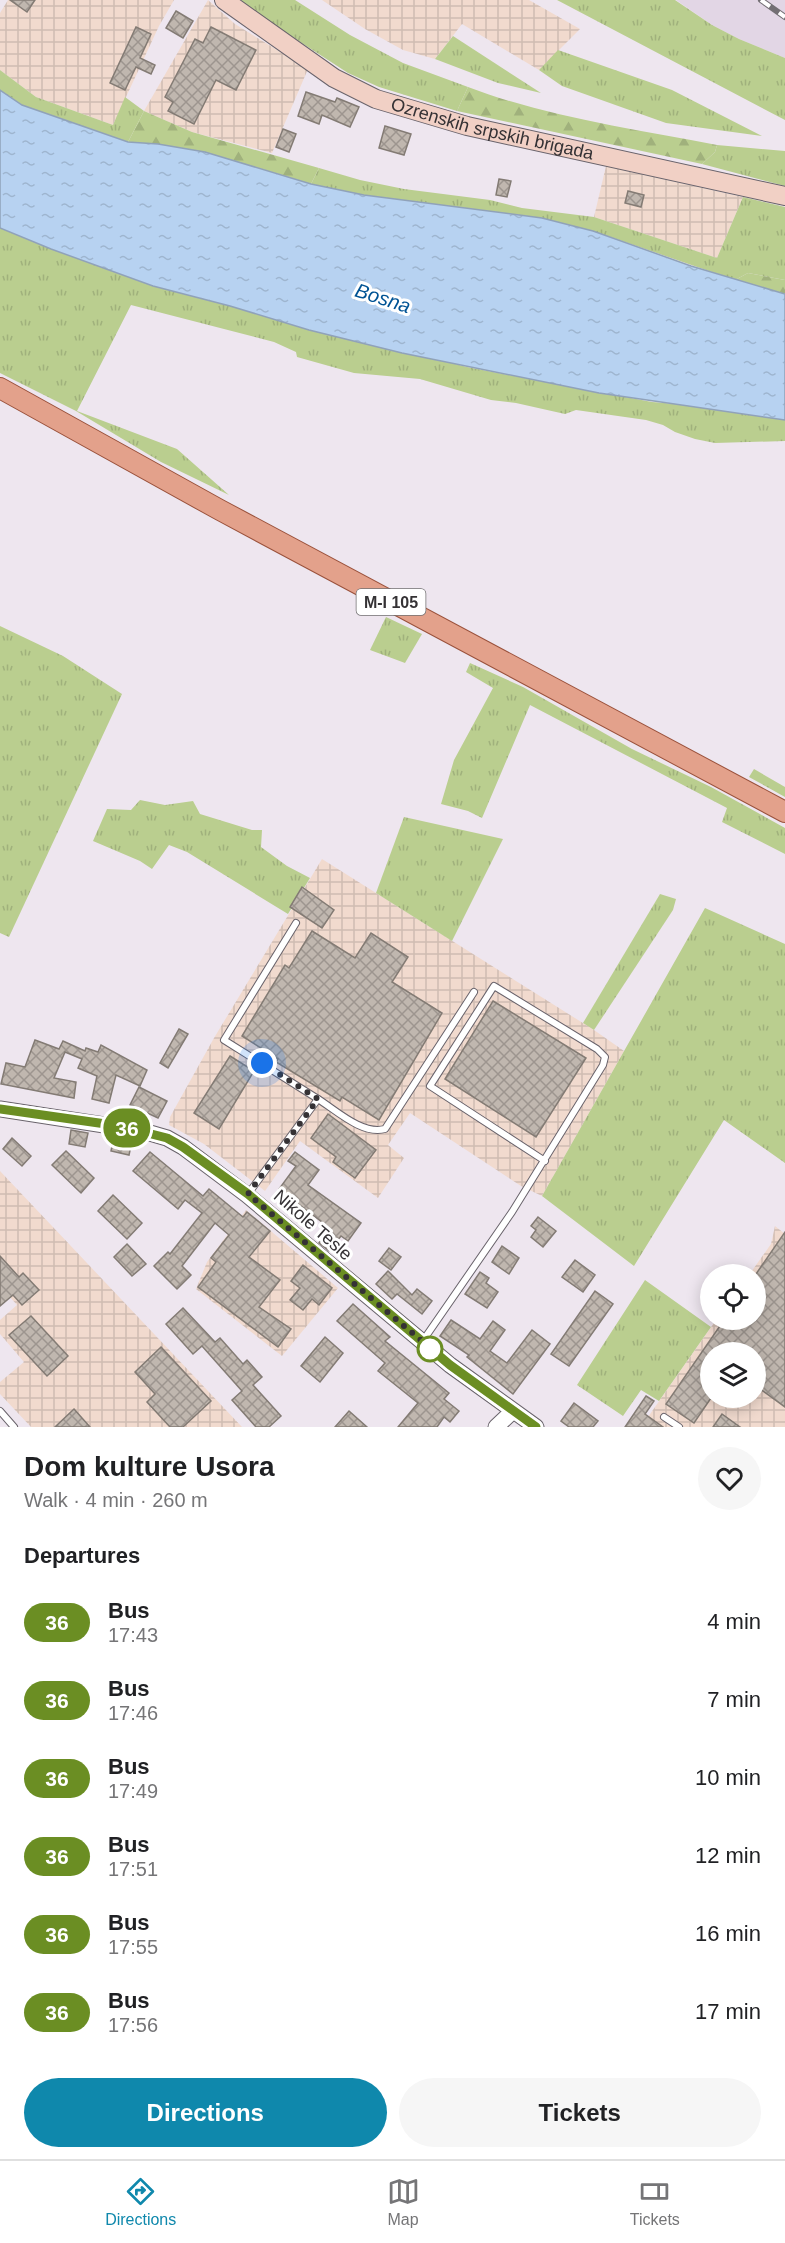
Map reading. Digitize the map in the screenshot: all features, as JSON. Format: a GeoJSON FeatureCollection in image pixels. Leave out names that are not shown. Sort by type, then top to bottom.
{"type":"FeatureCollection","features":[{"type":"Feature","properties":{"kind":"main road","name":"Ozrenskih srpskih brigada"},"geometry":{"type":"LineString","coordinates":[[224,0],[334,78],[376,99],[467,126],[785,196]]}},
{"type":"Feature","properties":{"kind":"main road","name":"M-I 105"},"geometry":{"type":"LineString","coordinates":[[0,388],[230,516],[785,812]]}},
{"type":"Feature","properties":{"kind":"street","name":"Nikole Tesle"},"geometry":{"type":"LineString","coordinates":[[0,1109],[120,1126],[167,1138],[198,1157],[248,1194],[421,1342],[536,1427]]}},
{"type":"Feature","properties":{"kind":"street"},"geometry":{"type":"LineString","coordinates":[[496,1427],[513,1411]]}},
{"type":"Feature","properties":{"kind":"lane"},"geometry":{"type":"LineString","coordinates":[[296,923],[224,1040],[366,1129],[377,1131],[385,1129],[474,992]]}},
{"type":"Feature","properties":{"kind":"lane"},"geometry":{"type":"LineString","coordinates":[[421,1342],[512,1212],[545,1161],[603,1065],[605,1058],[597,1048],[494,986],[430,1086],[545,1161]]}},
{"type":"Feature","properties":{"kind":"lane"},"geometry":{"type":"LineString","coordinates":[[248,1194],[318,1099]]}},
{"type":"Feature","properties":{"kind":"lane"},"geometry":{"type":"LineString","coordinates":[[0,1411],[14,1427]]}},
{"type":"Feature","properties":{"kind":"lane"},"geometry":{"type":"LineString","coordinates":[[664,1417],[679,1427]]}},
{"type":"Feature","properties":{"kind":"shaded area"},"geometry":{"type":"Polygon","coordinates":[[[8,0],[174,0],[159,26],[113,125],[36,97],[0,70],[0,13],[8,0]]]}},
{"type":"Feature","properties":{"kind":"shaded area"},"geometry":{"type":"Polygon","coordinates":[[[208,0],[235,24],[308,69],[272,153],[192,132],[144,111],[208,0]]]}},
{"type":"Feature","properties":{"kind":"shaded area"},"geometry":{"type":"Polygon","coordinates":[[[322,0],[529,0],[580,29],[539,70],[462,24],[435,59],[403,50],[365,29],[322,0]]]}},
{"type":"Feature","properties":{"kind":"shaded area"},"geometry":{"type":"Polygon","coordinates":[[[676,0],[785,0],[785,58],[712,25],[676,0]]]}},
{"type":"Feature","properties":{"kind":"shaded area"},"geometry":{"type":"Polygon","coordinates":[[[606,166],[743,197],[717,258],[594,217],[606,166]]]}},
{"type":"Feature","properties":{"kind":"shaded area"},"geometry":{"type":"Polygon","coordinates":[[[322,859],[624,1051],[542,1196],[521,1186],[410,1113],[388,1145],[404,1158],[378,1198],[300,1141],[265,1191],[204,1144],[169,1125],[170,1117],[214,1038],[322,859]]]}},
{"type":"Feature","properties":{"kind":"shaded area"},"geometry":{"type":"Polygon","coordinates":[[[0,1171],[242,1427],[31,1427],[0,1394],[0,1382],[24,1362],[0,1334],[0,1320],[17,1305],[0,1286],[0,1171]]]}},
{"type":"Feature","properties":{"kind":"shaded area"},"geometry":{"type":"Polygon","coordinates":[[[246,1210],[338,1288],[282,1356],[196,1289],[207,1262],[246,1210]]]}},
{"type":"Feature","properties":{"kind":"shaded area"},"geometry":{"type":"Polygon","coordinates":[[[775,1226],[785,1234],[785,1427],[641,1427],[700,1343],[700,1408],[766,1408],[766,1342],[701,1342],[709,1330],[766,1330],[766,1264],[757,1264],[771,1244],[775,1226]]]}},
{"type":"Feature","properties":{"kind":"green space"},"geometry":{"type":"Polygon","coordinates":[[[242,0],[295,0],[350,35],[403,63],[468,87],[457,111],[379,87],[348,73],[240,3],[242,0]]]}},
{"type":"Feature","properties":{"kind":"green space"},"geometry":{"type":"Polygon","coordinates":[[[557,0],[675,0],[712,25],[785,58],[785,120],[557,0]]]}},
{"type":"Feature","properties":{"kind":"green space"},"geometry":{"type":"Polygon","coordinates":[[[453,36],[541,93],[498,83],[435,59],[453,36]]]}},
{"type":"Feature","properties":{"kind":"green space"},"geometry":{"type":"Polygon","coordinates":[[[558,50],[672,90],[762,136],[666,123],[562,86],[539,70],[558,50]]]}},
{"type":"Feature","properties":{"kind":"green space"},"geometry":{"type":"Polygon","coordinates":[[[0,70],[36,97],[113,125],[125,97],[144,111],[128,142],[22,105],[0,90],[0,70]]]}},
{"type":"Feature","properties":{"kind":"green space"},"geometry":{"type":"Polygon","coordinates":[[[468,87],[560,114],[717,145],[715,152],[702,164],[457,111],[468,87]]]}},
{"type":"Feature","properties":{"kind":"green space"},"geometry":{"type":"Polygon","coordinates":[[[144,111],[192,132],[319,168],[311,184],[198,152],[128,142],[144,111]]]}},
{"type":"Feature","properties":{"kind":"green space"},"geometry":{"type":"Polygon","coordinates":[[[717,145],[785,151],[785,186],[702,164],[715,152],[717,145]]]}},
{"type":"Feature","properties":{"kind":"green space"},"geometry":{"type":"Polygon","coordinates":[[[319,168],[360,180],[404,189],[594,217],[717,258],[743,197],[785,207],[785,280],[748,273],[735,280],[593,231],[542,218],[364,195],[311,184],[319,168]]]}},
{"type":"Feature","properties":{"kind":"green space"},"geometry":{"type":"Polygon","coordinates":[[[0,228],[153,286],[467,367],[652,402],[689,405],[785,420],[785,441],[715,443],[695,439],[646,420],[576,410],[565,414],[491,400],[420,379],[354,373],[297,357],[296,352],[274,342],[131,305],[77,411],[177,449],[229,495],[161,462],[76,411],[0,373],[0,228]]]}},
{"type":"Feature","properties":{"kind":"green space"},"geometry":{"type":"Polygon","coordinates":[[[748,273],[785,280],[785,294],[735,280],[748,273]]]}},
{"type":"Feature","properties":{"kind":"green space"},"geometry":{"type":"Polygon","coordinates":[[[386,617],[422,634],[405,663],[370,650],[386,617]]]}},
{"type":"Feature","properties":{"kind":"green space"},"geometry":{"type":"Polygon","coordinates":[[[0,626],[63,656],[122,694],[9,937],[0,933],[0,626]]]}},
{"type":"Feature","properties":{"kind":"green space"},"geometry":{"type":"Polygon","coordinates":[[[470,663],[523,687],[632,749],[711,787],[785,828],[785,854],[722,822],[727,808],[530,705],[482,818],[468,811],[441,804],[454,760],[493,688],[466,672],[470,663]]]}},
{"type":"Feature","properties":{"kind":"green space"},"geometry":{"type":"Polygon","coordinates":[[[754,769],[785,787],[785,797],[749,777],[754,769]]]}},
{"type":"Feature","properties":{"kind":"green space"},"geometry":{"type":"Polygon","coordinates":[[[140,800],[165,805],[193,801],[200,814],[252,830],[262,830],[261,847],[287,866],[310,878],[288,914],[187,852],[169,845],[152,869],[140,861],[93,841],[107,809],[131,810],[140,800]]]}},
{"type":"Feature","properties":{"kind":"green space"},"geometry":{"type":"Polygon","coordinates":[[[404,817],[503,839],[452,941],[376,893],[404,817]]]}},
{"type":"Feature","properties":{"kind":"green space"},"geometry":{"type":"Polygon","coordinates":[[[660,894],[676,899],[673,910],[594,1030],[583,1023],[660,894]]]}},
{"type":"Feature","properties":{"kind":"green space"},"geometry":{"type":"Polygon","coordinates":[[[705,908],[785,944],[785,1163],[724,1120],[634,1266],[542,1196],[705,908]]]}},
{"type":"Feature","properties":{"kind":"green space"},"geometry":{"type":"Polygon","coordinates":[[[645,1280],[700,1319],[700,1330],[709,1330],[659,1401],[641,1390],[623,1416],[577,1385],[645,1280]]]}},
{"type":"Feature","properties":{"kind":"water","name":"Bosna"},"geometry":{"type":"Polygon","coordinates":[[[0,90],[22,105],[128,142],[158,144],[205,152],[311,184],[364,195],[542,218],[593,231],[691,266],[785,294],[785,420],[599,393],[402,353],[309,330],[153,286],[0,228],[0,90]]]}},
{"type":"Feature","properties":{"kind":"building"},"geometry":{"type":"Polygon","coordinates":[[[10,0],[35,0],[27,12],[10,0]]]}},
{"type":"Feature","properties":{"kind":"building"},"geometry":{"type":"Polygon","coordinates":[[[176,11],[193,21],[183,38],[166,28],[176,11]]]}},
{"type":"Feature","properties":{"kind":"building"},"geometry":{"type":"Polygon","coordinates":[[[136,27],[151,34],[140,58],[155,65],[151,74],[136,67],[125,90],[110,83],[136,27]]]}},
{"type":"Feature","properties":{"kind":"building"},"geometry":{"type":"Polygon","coordinates":[[[211,27],[256,50],[236,90],[216,80],[194,124],[168,111],[173,102],[165,97],[195,39],[203,43],[211,27]]]}},
{"type":"Feature","properties":{"kind":"building"},"geometry":{"type":"Polygon","coordinates":[[[306,92],[335,102],[337,98],[359,107],[350,127],[322,115],[319,124],[298,116],[306,92]]]}},
{"type":"Feature","properties":{"kind":"building"},"geometry":{"type":"Polygon","coordinates":[[[385,126],[411,134],[404,155],[379,148],[385,126]]]}},
{"type":"Feature","properties":{"kind":"building"},"geometry":{"type":"Polygon","coordinates":[[[283,129],[296,134],[289,152],[276,147],[283,129]]]}},
{"type":"Feature","properties":{"kind":"building"},"geometry":{"type":"Polygon","coordinates":[[[499,179],[511,181],[507,197],[496,195],[499,179]]]}},
{"type":"Feature","properties":{"kind":"building"},"geometry":{"type":"Polygon","coordinates":[[[628,191],[644,195],[641,207],[625,203],[628,191]]]}},
{"type":"Feature","properties":{"kind":"building"},"geometry":{"type":"Polygon","coordinates":[[[302,887],[334,910],[322,928],[290,907],[302,887]]]}},
{"type":"Feature","properties":{"kind":"building"},"geometry":{"type":"Polygon","coordinates":[[[312,931],[355,958],[371,933],[408,957],[392,982],[442,1013],[379,1120],[342,1097],[340,1101],[276,1062],[278,1059],[242,1036],[285,965],[289,968],[312,931]]]}},
{"type":"Feature","properties":{"kind":"building"},"geometry":{"type":"Polygon","coordinates":[[[493,1001],[586,1058],[536,1137],[445,1079],[493,1001]]]}},
{"type":"Feature","properties":{"kind":"building"},"geometry":{"type":"Polygon","coordinates":[[[179,1029],[188,1034],[168,1068],[160,1063],[179,1029]]]}},
{"type":"Feature","properties":{"kind":"building"},"geometry":{"type":"Polygon","coordinates":[[[35,1040],[59,1049],[63,1041],[85,1051],[86,1048],[98,1052],[101,1045],[147,1070],[140,1086],[116,1075],[109,1103],[92,1099],[97,1076],[78,1068],[82,1059],[65,1052],[54,1078],[76,1082],[74,1098],[1,1084],[6,1063],[25,1067],[35,1040]]]}},
{"type":"Feature","properties":{"kind":"building"},"geometry":{"type":"Polygon","coordinates":[[[230,1056],[254,1071],[219,1129],[194,1113],[230,1056]]]}},
{"type":"Feature","properties":{"kind":"building"},"geometry":{"type":"Polygon","coordinates":[[[139,1087],[167,1101],[158,1118],[130,1105],[139,1087]]]}},
{"type":"Feature","properties":{"kind":"building"},"geometry":{"type":"Polygon","coordinates":[[[328,1114],[376,1150],[355,1178],[333,1162],[336,1157],[311,1138],[328,1114]]]}},
{"type":"Feature","properties":{"kind":"building"},"geometry":{"type":"Polygon","coordinates":[[[71,1130],[88,1133],[85,1147],[69,1144],[71,1130]]]}},
{"type":"Feature","properties":{"kind":"building"},"geometry":{"type":"Polygon","coordinates":[[[114,1137],[132,1141],[129,1155],[111,1151],[114,1137]]]}},
{"type":"Feature","properties":{"kind":"building"},"geometry":{"type":"Polygon","coordinates":[[[12,1138],[31,1156],[22,1166],[3,1149],[12,1138]]]}},
{"type":"Feature","properties":{"kind":"building"},"geometry":{"type":"Polygon","coordinates":[[[66,1151],[94,1178],[81,1193],[52,1165],[66,1151]]]}},
{"type":"Feature","properties":{"kind":"building"},"geometry":{"type":"Polygon","coordinates":[[[150,1152],[203,1196],[209,1189],[243,1217],[247,1212],[270,1231],[249,1257],[280,1280],[259,1307],[291,1329],[278,1347],[198,1287],[216,1262],[211,1258],[229,1235],[215,1223],[182,1266],[191,1275],[177,1289],[154,1266],[168,1252],[170,1254],[202,1213],[185,1200],[178,1209],[133,1171],[150,1152]]]}},
{"type":"Feature","properties":{"kind":"building"},"geometry":{"type":"Polygon","coordinates":[[[295,1152],[319,1170],[308,1185],[361,1223],[348,1241],[341,1236],[329,1251],[319,1243],[331,1229],[279,1189],[296,1166],[288,1161],[295,1152]]]}},
{"type":"Feature","properties":{"kind":"building"},"geometry":{"type":"Polygon","coordinates":[[[113,1195],[142,1223],[127,1239],[98,1211],[113,1195]]]}},
{"type":"Feature","properties":{"kind":"building"},"geometry":{"type":"Polygon","coordinates":[[[538,1217],[556,1231],[543,1247],[531,1237],[536,1230],[531,1226],[538,1217]]]}},
{"type":"Feature","properties":{"kind":"building"},"geometry":{"type":"Polygon","coordinates":[[[785,1232],[785,1407],[766,1393],[766,1342],[709,1342],[717,1330],[766,1330],[766,1264],[763,1264],[785,1232]]]}},
{"type":"Feature","properties":{"kind":"building"},"geometry":{"type":"Polygon","coordinates":[[[127,1244],[146,1264],[132,1276],[114,1257],[127,1244]]]}},
{"type":"Feature","properties":{"kind":"building"},"geometry":{"type":"Polygon","coordinates":[[[502,1246],[519,1258],[509,1274],[492,1262],[502,1246]]]}},
{"type":"Feature","properties":{"kind":"building"},"geometry":{"type":"Polygon","coordinates":[[[389,1248],[401,1257],[391,1270],[379,1261],[389,1248]]]}},
{"type":"Feature","properties":{"kind":"building"},"geometry":{"type":"Polygon","coordinates":[[[0,1256],[19,1277],[23,1273],[39,1290],[22,1305],[13,1295],[0,1306],[0,1256]]]}},
{"type":"Feature","properties":{"kind":"building"},"geometry":{"type":"Polygon","coordinates":[[[575,1260],[595,1275],[583,1292],[562,1277],[575,1260]]]}},
{"type":"Feature","properties":{"kind":"building"},"geometry":{"type":"Polygon","coordinates":[[[303,1265],[332,1288],[319,1305],[312,1299],[303,1310],[290,1300],[300,1288],[291,1281],[303,1265]]]}},
{"type":"Feature","properties":{"kind":"building"},"geometry":{"type":"Polygon","coordinates":[[[388,1271],[412,1295],[417,1289],[432,1301],[422,1314],[397,1294],[392,1299],[376,1284],[388,1271]]]}},
{"type":"Feature","properties":{"kind":"building"},"geometry":{"type":"Polygon","coordinates":[[[480,1272],[489,1278],[486,1283],[498,1292],[487,1308],[465,1294],[480,1272]]]}},
{"type":"Feature","properties":{"kind":"building"},"geometry":{"type":"Polygon","coordinates":[[[595,1291],[613,1304],[569,1366],[551,1354],[595,1291]]]}},
{"type":"Feature","properties":{"kind":"building"},"geometry":{"type":"Polygon","coordinates":[[[353,1304],[390,1337],[385,1341],[449,1393],[444,1399],[459,1411],[450,1422],[444,1417],[437,1427],[398,1427],[418,1403],[378,1371],[385,1363],[337,1321],[353,1304]]]}},
{"type":"Feature","properties":{"kind":"building"},"geometry":{"type":"Polygon","coordinates":[[[183,1308],[215,1342],[220,1338],[243,1364],[247,1360],[262,1377],[253,1385],[281,1416],[269,1427],[256,1427],[232,1400],[242,1391],[202,1346],[193,1354],[166,1324],[183,1308]]]}},
{"type":"Feature","properties":{"kind":"building"},"geometry":{"type":"Polygon","coordinates":[[[31,1316],[68,1356],[47,1376],[9,1335],[31,1316]]]}},
{"type":"Feature","properties":{"kind":"building"},"geometry":{"type":"Polygon","coordinates":[[[451,1320],[480,1339],[493,1321],[505,1330],[490,1351],[507,1363],[532,1330],[550,1344],[513,1394],[467,1357],[469,1355],[440,1336],[451,1320]]]}},
{"type":"Feature","properties":{"kind":"building"},"geometry":{"type":"Polygon","coordinates":[[[325,1337],[343,1353],[320,1382],[301,1366],[325,1337]]]}},
{"type":"Feature","properties":{"kind":"building"},"geometry":{"type":"Polygon","coordinates":[[[161,1347],[211,1401],[183,1427],[170,1427],[147,1402],[155,1394],[135,1372],[161,1347]]]}},
{"type":"Feature","properties":{"kind":"building"},"geometry":{"type":"Polygon","coordinates":[[[700,1355],[700,1408],[704,1408],[694,1423],[666,1404],[700,1355]]]}},
{"type":"Feature","properties":{"kind":"building"},"geometry":{"type":"Polygon","coordinates":[[[646,1396],[654,1401],[645,1414],[663,1427],[625,1427],[646,1396]]]}},
{"type":"Feature","properties":{"kind":"building"},"geometry":{"type":"Polygon","coordinates":[[[574,1403],[598,1421],[593,1427],[569,1427],[561,1421],[574,1403]]]}},
{"type":"Feature","properties":{"kind":"building"},"geometry":{"type":"Polygon","coordinates":[[[74,1409],[90,1427],[55,1427],[74,1409]]]}},
{"type":"Feature","properties":{"kind":"building"},"geometry":{"type":"Polygon","coordinates":[[[349,1411],[367,1427],[335,1427],[349,1411]]]}},
{"type":"Feature","properties":{"kind":"building"},"geometry":{"type":"Polygon","coordinates":[[[722,1414],[740,1427],[713,1427],[722,1414]]]}},
{"type":"Feature","properties":{"kind":"railway"},"geometry":{"type":"LineString","coordinates":[[761,0],[785,17]]}},
{"type":"Feature","properties":{"kind":"bus line","name":"36"},"geometry":{"type":"LineString","coordinates":[[0,1109],[120,1126],[167,1138],[183,1147],[248,1194],[421,1342],[536,1427]]}},
{"type":"Feature","properties":{"kind":"route"},"geometry":{"type":"LineString","coordinates":[[262,1063],[318,1099],[248,1194],[436,1353],[430,1349]]}}]}
